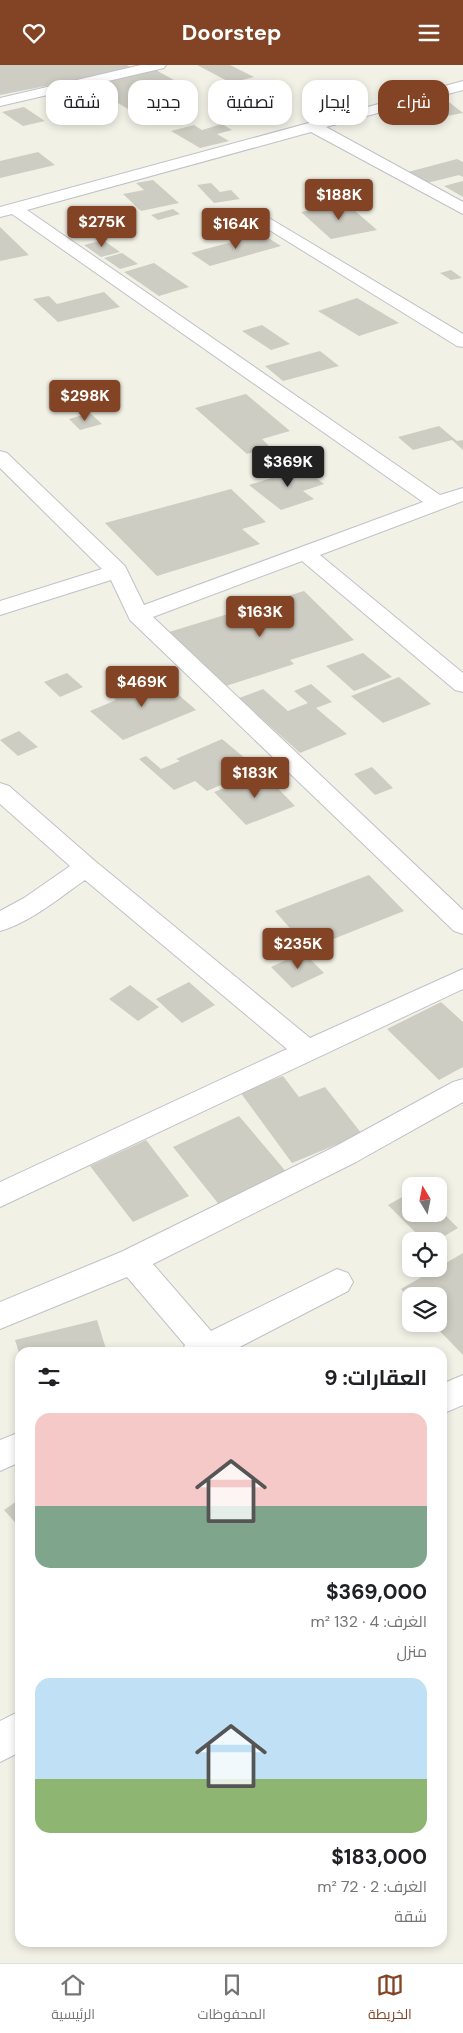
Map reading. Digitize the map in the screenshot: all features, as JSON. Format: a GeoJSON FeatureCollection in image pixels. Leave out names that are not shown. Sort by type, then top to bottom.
{"type":"FeatureCollection","features":[{"type":"Feature","properties":{"kind":"street"},"geometry":{"type":"LineString","coordinates":[[0,102],[158,65]]}},
{"type":"Feature","properties":{"kind":"street"},"geometry":{"type":"LineString","coordinates":[[7,210],[463,85]]}},
{"type":"Feature","properties":{"kind":"street"},"geometry":{"type":"LineString","coordinates":[[312,126],[463,209]]}},
{"type":"Feature","properties":{"kind":"street"},"geometry":{"type":"LineString","coordinates":[[7,210],[455,498]]}},
{"type":"Feature","properties":{"kind":"street"},"geometry":{"type":"LineString","coordinates":[[264,219],[463,342]]}},
{"type":"Feature","properties":{"kind":"street"},"geometry":{"type":"LineString","coordinates":[[0,457],[117,571],[138,615],[463,925]]}},
{"type":"Feature","properties":{"kind":"street"},"geometry":{"type":"LineString","coordinates":[[138,615],[304,552],[455,498]]}},
{"type":"Feature","properties":{"kind":"street"},"geometry":{"type":"LineString","coordinates":[[304,552],[463,685]]}},
{"type":"Feature","properties":{"kind":"street"},"geometry":{"type":"LineString","coordinates":[[0,608],[117,571]]}},
{"type":"Feature","properties":{"kind":"street"},"geometry":{"type":"LineString","coordinates":[[0,791],[86,867],[308,1051]]}},
{"type":"Feature","properties":{"kind":"street"},"geometry":{"type":"LineString","coordinates":[[0,922],[33,904],[86,867]]}},
{"type":"Feature","properties":{"kind":"street"},"geometry":{"type":"LineString","coordinates":[[0,1195],[463,978]]}},
{"type":"Feature","properties":{"kind":"street"},"geometry":{"type":"LineString","coordinates":[[0,1316],[132,1261],[346,1154],[463,1089]]}},
{"type":"Feature","properties":{"kind":"street"},"geometry":{"type":"LineString","coordinates":[[132,1261],[200,1347]]}},
{"type":"Feature","properties":{"kind":"street"},"geometry":{"type":"LineString","coordinates":[[208,1347],[337,1282]]}},
{"type":"Feature","properties":{"kind":"street"},"geometry":{"type":"LineString","coordinates":[[447,1397],[463,1389]]}},
{"type":"Feature","properties":{"kind":"street"},"geometry":{"type":"LineString","coordinates":[[0,1456],[15,1448]]}},
{"type":"Feature","properties":{"kind":"street"},"geometry":{"type":"LineString","coordinates":[[0,1744],[15,1733]]}},
{"type":"Feature","properties":{"kind":"building"},"geometry":{"type":"Polygon","coordinates":[[[0,65],[127,65],[133,69],[77,80],[46,80],[46,86],[0,95],[0,65]]]}},
{"type":"Feature","properties":{"kind":"building"},"geometry":{"type":"Polygon","coordinates":[[[197,65],[230,65],[254,77],[242,80],[225,80],[197,65]]]}},
{"type":"Feature","properties":{"kind":"building"},"geometry":{"type":"Polygon","coordinates":[[[154,69],[174,80],[128,80],[128,109],[118,103],[118,80],[109,80],[154,69]]]}},
{"type":"Feature","properties":{"kind":"building"},"geometry":{"type":"Polygon","coordinates":[[[449,102],[463,113],[449,116],[449,102]]]}},
{"type":"Feature","properties":{"kind":"building"},"geometry":{"type":"Polygon","coordinates":[[[24,107],[45,121],[23,126],[2,112],[24,107]]]}},
{"type":"Feature","properties":{"kind":"building"},"geometry":{"type":"Polygon","coordinates":[[[194,125],[202,130],[224,125],[232,130],[217,134],[229,141],[200,148],[171,131],[194,125]]]}},
{"type":"Feature","properties":{"kind":"building"},"geometry":{"type":"Polygon","coordinates":[[[38,152],[55,165],[0,178],[0,161],[38,152]]]}},
{"type":"Feature","properties":{"kind":"building"},"geometry":{"type":"Polygon","coordinates":[[[457,159],[463,162],[463,177],[459,175],[427,183],[408,172],[457,159]]]}},
{"type":"Feature","properties":{"kind":"building"},"geometry":{"type":"Polygon","coordinates":[[[153,180],[179,203],[141,211],[123,194],[144,190],[136,183],[153,180]]]}},
{"type":"Feature","properties":{"kind":"building"},"geometry":{"type":"Polygon","coordinates":[[[463,181],[463,197],[444,186],[463,181]]]}},
{"type":"Feature","properties":{"kind":"building"},"geometry":{"type":"Polygon","coordinates":[[[211,183],[220,192],[231,190],[240,199],[214,203],[197,185],[211,183]]]}},
{"type":"Feature","properties":{"kind":"building"},"geometry":{"type":"Polygon","coordinates":[[[346,203],[377,230],[331,239],[301,212],[346,203]]]}},
{"type":"Feature","properties":{"kind":"building"},"geometry":{"type":"Polygon","coordinates":[[[173,209],[180,214],[158,220],[151,215],[173,209]]]}},
{"type":"Feature","properties":{"kind":"building"},"geometry":{"type":"Polygon","coordinates":[[[0,227],[29,255],[0,261],[0,227]]]}},
{"type":"Feature","properties":{"kind":"building"},"geometry":{"type":"Polygon","coordinates":[[[262,234],[281,246],[210,266],[191,253],[262,234]]]}},
{"type":"Feature","properties":{"kind":"building"},"geometry":{"type":"Polygon","coordinates":[[[103,240],[120,252],[101,257],[84,245],[103,240]]]}},
{"type":"Feature","properties":{"kind":"building"},"geometry":{"type":"Polygon","coordinates":[[[122,253],[138,264],[120,269],[104,258],[122,253]]]}},
{"type":"Feature","properties":{"kind":"building"},"geometry":{"type":"Polygon","coordinates":[[[154,263],[189,287],[159,296],[124,272],[154,263]]]}},
{"type":"Feature","properties":{"kind":"building"},"geometry":{"type":"Polygon","coordinates":[[[451,270],[462,278],[451,280],[440,273],[451,270]]]}},
{"type":"Feature","properties":{"kind":"building"},"geometry":{"type":"Polygon","coordinates":[[[104,292],[120,307],[58,322],[33,299],[49,296],[57,304],[104,292]]]}},
{"type":"Feature","properties":{"kind":"building"},"geometry":{"type":"Polygon","coordinates":[[[357,298],[399,323],[359,336],[318,311],[357,298]]]}},
{"type":"Feature","properties":{"kind":"building"},"geometry":{"type":"Polygon","coordinates":[[[262,325],[290,344],[271,350],[242,331],[262,325]]]}},
{"type":"Feature","properties":{"kind":"building"},"geometry":{"type":"Polygon","coordinates":[[[320,351],[339,366],[283,381],[265,366],[320,351]]]}},
{"type":"Feature","properties":{"kind":"building"},"geometry":{"type":"Polygon","coordinates":[[[246,394],[290,431],[262,439],[270,447],[247,454],[195,408],[246,394]]]}},
{"type":"Feature","properties":{"kind":"building"},"geometry":{"type":"Polygon","coordinates":[[[90,413],[102,424],[80,430],[69,419],[90,413]]]}},
{"type":"Feature","properties":{"kind":"building"},"geometry":{"type":"Polygon","coordinates":[[[439,426],[457,441],[463,440],[463,450],[452,440],[413,450],[398,437],[439,426]]]}},
{"type":"Feature","properties":{"kind":"building"},"geometry":{"type":"Polygon","coordinates":[[[303,468],[324,484],[303,491],[314,499],[281,510],[249,485],[303,468]]]}},
{"type":"Feature","properties":{"kind":"building"},"geometry":{"type":"Polygon","coordinates":[[[231,489],[266,522],[242,529],[260,544],[157,576],[105,523],[231,489]]]}},
{"type":"Feature","properties":{"kind":"building"},"geometry":{"type":"Polygon","coordinates":[[[304,591],[354,640],[290,660],[294,664],[220,688],[169,632],[304,591]]]}},
{"type":"Feature","properties":{"kind":"building"},"geometry":{"type":"Polygon","coordinates":[[[363,653],[392,677],[354,691],[326,666],[363,653]]]}},
{"type":"Feature","properties":{"kind":"building"},"geometry":{"type":"Polygon","coordinates":[[[67,673],[83,687],[60,697],[44,682],[67,673]]]}},
{"type":"Feature","properties":{"kind":"building"},"geometry":{"type":"Polygon","coordinates":[[[156,675],[196,710],[123,740],[90,711],[116,700],[110,695],[156,675]]]}},
{"type":"Feature","properties":{"kind":"building"},"geometry":{"type":"Polygon","coordinates":[[[399,677],[431,704],[383,723],[351,696],[399,677]]]}},
{"type":"Feature","properties":{"kind":"building"},"geometry":{"type":"Polygon","coordinates":[[[311,684],[332,702],[316,708],[347,734],[300,753],[239,698],[263,689],[288,711],[308,703],[294,691],[311,684]]]}},
{"type":"Feature","properties":{"kind":"building"},"geometry":{"type":"Polygon","coordinates":[[[19,731],[38,747],[18,756],[0,740],[19,731]]]}},
{"type":"Feature","properties":{"kind":"building"},"geometry":{"type":"Polygon","coordinates":[[[222,739],[258,769],[207,791],[195,781],[174,790],[139,759],[146,756],[161,769],[180,761],[176,759],[222,739]]]}},
{"type":"Feature","properties":{"kind":"building"},"geometry":{"type":"Polygon","coordinates":[[[372,767],[393,788],[375,795],[354,774],[372,767]]]}},
{"type":"Feature","properties":{"kind":"building"},"geometry":{"type":"Polygon","coordinates":[[[263,773],[295,806],[246,825],[214,792],[263,773]]]}},
{"type":"Feature","properties":{"kind":"building"},"geometry":{"type":"Polygon","coordinates":[[[369,875],[404,911],[308,949],[275,911],[369,875]]]}},
{"type":"Feature","properties":{"kind":"building"},"geometry":{"type":"Polygon","coordinates":[[[303,952],[324,973],[292,988],[271,967],[303,952]]]}},
{"type":"Feature","properties":{"kind":"building"},"geometry":{"type":"Polygon","coordinates":[[[189,982],[215,1005],[182,1023],[156,999],[189,982]]]}},
{"type":"Feature","properties":{"kind":"building"},"geometry":{"type":"Polygon","coordinates":[[[130,985],[159,1007],[138,1021],[109,999],[130,985]]]}},
{"type":"Feature","properties":{"kind":"building"},"geometry":{"type":"Polygon","coordinates":[[[441,1002],[463,1022],[463,1067],[439,1080],[387,1029],[441,1002]]]}},
{"type":"Feature","properties":{"kind":"building"},"geometry":{"type":"Polygon","coordinates":[[[283,1076],[299,1097],[325,1087],[362,1134],[292,1163],[240,1092],[283,1076]]]}},
{"type":"Feature","properties":{"kind":"building"},"geometry":{"type":"Polygon","coordinates":[[[239,1116],[288,1174],[221,1207],[173,1147],[239,1116]]]}},
{"type":"Feature","properties":{"kind":"building"},"geometry":{"type":"Polygon","coordinates":[[[146,1140],[189,1196],[133,1222],[90,1166],[146,1140]]]}},
{"type":"Feature","properties":{"kind":"building"},"geometry":{"type":"Polygon","coordinates":[[[402,1197],[402,1219],[388,1205],[402,1197]]]}},
{"type":"Feature","properties":{"kind":"building"},"geometry":{"type":"Polygon","coordinates":[[[448,1218],[458,1228],[447,1234],[447,1232],[415,1232],[406,1223],[448,1223],[448,1218]]]}},
{"type":"Feature","properties":{"kind":"building"},"geometry":{"type":"Polygon","coordinates":[[[463,1253],[463,1355],[441,1332],[447,1332],[447,1287],[404,1287],[422,1277],[447,1277],[447,1262],[463,1253]]]}},
{"type":"Feature","properties":{"kind":"building"},"geometry":{"type":"Polygon","coordinates":[[[97,1320],[105,1347],[17,1347],[15,1340],[97,1320]]]}},
{"type":"Feature","properties":{"kind":"building"},"geometry":{"type":"Polygon","coordinates":[[[15,1502],[15,1522],[4,1510],[15,1502]]]}}]}
